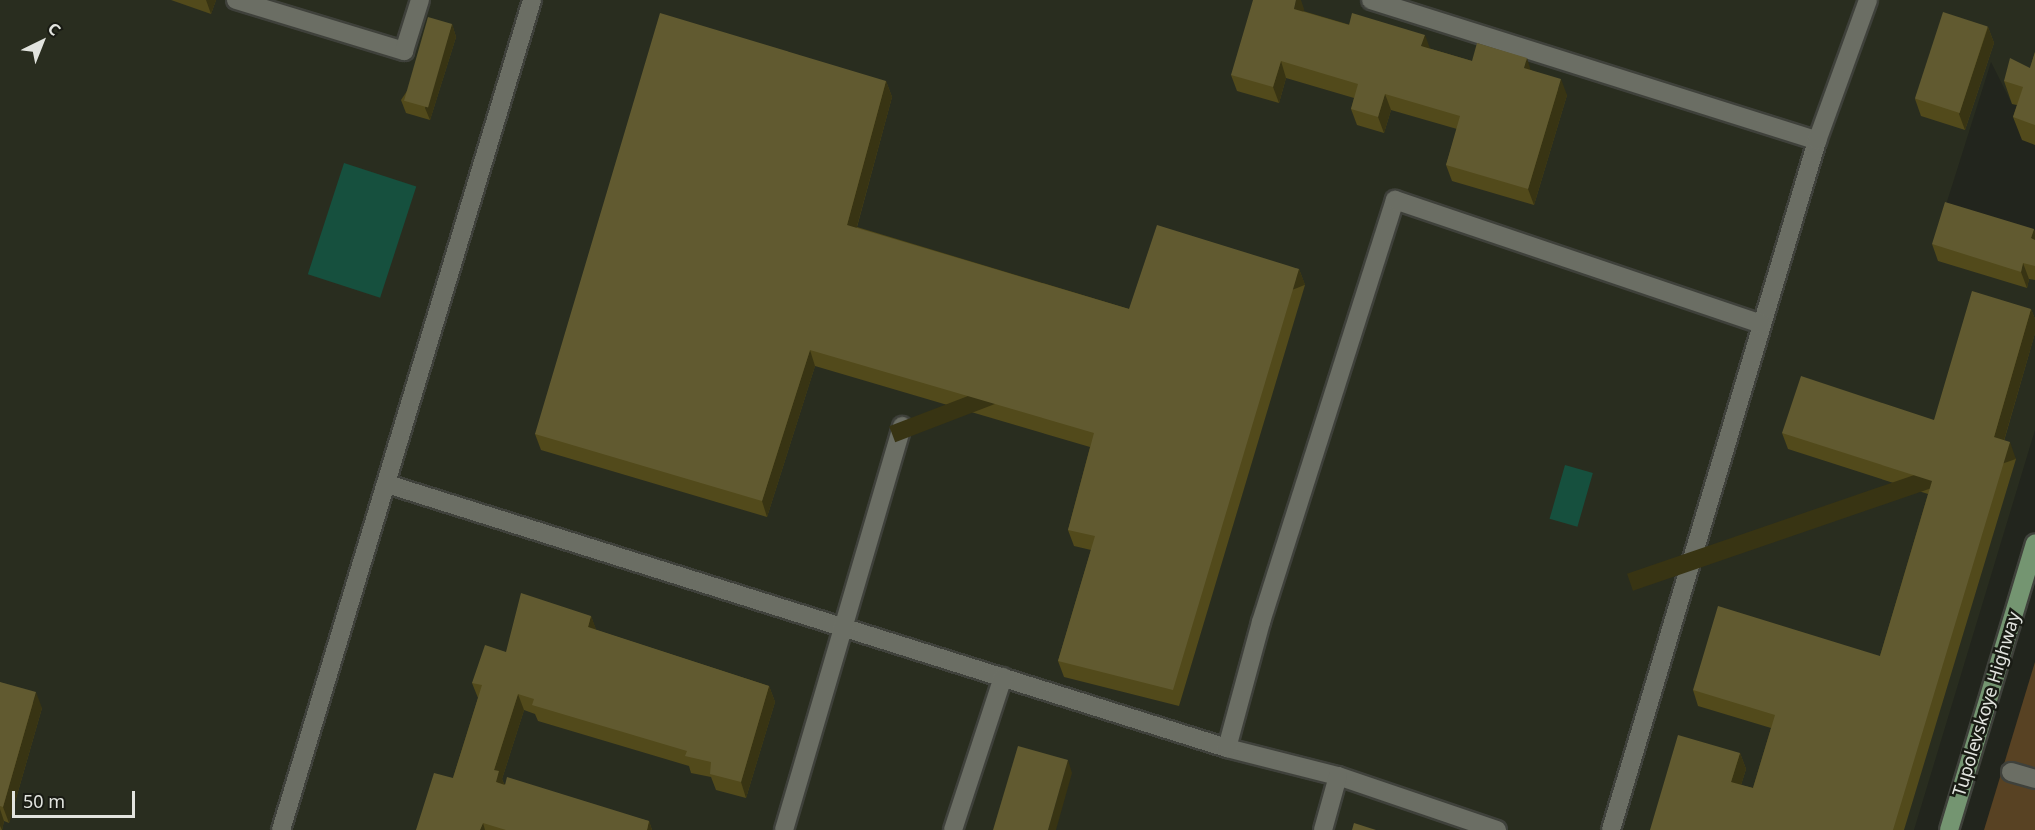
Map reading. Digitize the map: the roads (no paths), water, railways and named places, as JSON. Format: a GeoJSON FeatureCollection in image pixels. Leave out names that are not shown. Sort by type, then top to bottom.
{"type":"FeatureCollection","features":[{"type":"Feature","properties":{"kind":"main road","name":"Tupolevskoye Highway"},"geometry":{"type":"LineString","coordinates":[[1948,830],[2035,544]]}},
{"type":"Feature","properties":{"kind":"street"},"geometry":{"type":"LineString","coordinates":[[236,0],[404,51],[420,0]]}},
{"type":"Feature","properties":{"kind":"street"},"geometry":{"type":"LineString","coordinates":[[286,829],[532,0]]}},
{"type":"Feature","properties":{"kind":"street"},"geometry":{"type":"LineString","coordinates":[[1371,0],[1817,141]]}},
{"type":"Feature","properties":{"kind":"street"},"geometry":{"type":"LineString","coordinates":[[1611,830],[1817,141],[1868,0]]}},
{"type":"Feature","properties":{"kind":"street"},"geometry":{"type":"LineString","coordinates":[[1227,748],[1261,621],[1395,200],[1761,324]]}},
{"type":"Feature","properties":{"kind":"street"},"geometry":{"type":"LineString","coordinates":[[784,830],[845,629],[902,426]]}},
{"type":"Feature","properties":{"kind":"street"},"geometry":{"type":"LineString","coordinates":[[387,484],[1227,748],[1338,776],[1497,830]]}},
{"type":"Feature","properties":{"kind":"street"},"geometry":{"type":"LineString","coordinates":[[953,830],[1003,677]]}},
{"type":"Feature","properties":{"kind":"street"},"geometry":{"type":"LineString","coordinates":[[2011,772],[2035,779]]}},
{"type":"Feature","properties":{"kind":"street"},"geometry":{"type":"LineString","coordinates":[[1323,830],[1338,776]]}}]}
